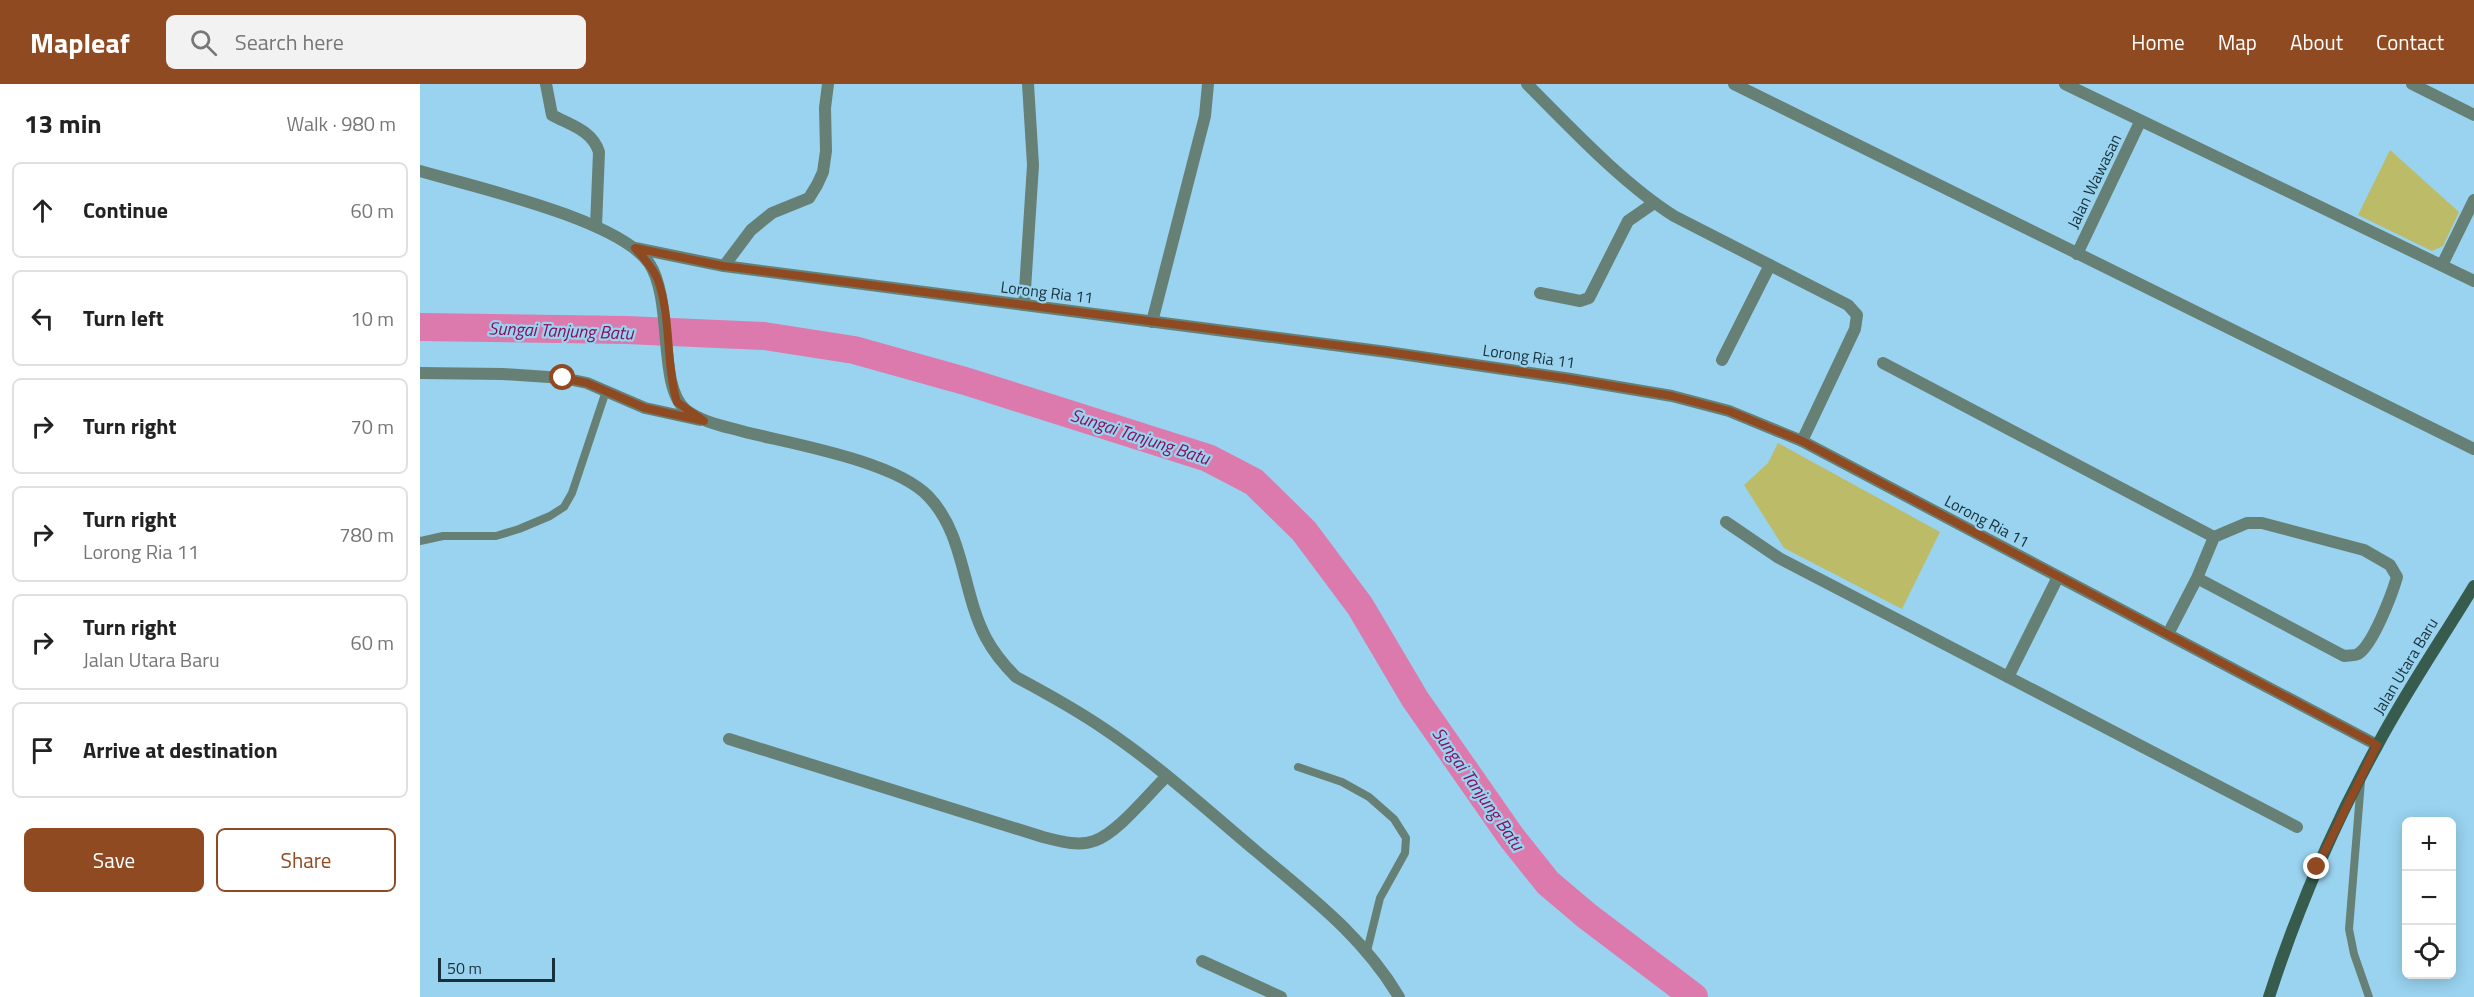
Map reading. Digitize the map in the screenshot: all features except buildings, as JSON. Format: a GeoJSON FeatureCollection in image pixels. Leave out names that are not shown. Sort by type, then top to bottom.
{"type":"FeatureCollection","features":[{"type":"Feature","properties":{"kind":"main road","name":"Jalan Utara Baru"},"geometry":{"type":"LineString","coordinates":[[2270,997],[2289,934],[2317,867],[2361,777],[2377,745],[2474,586]]}},
{"type":"Feature","properties":{"kind":"street"},"geometry":{"type":"LineString","coordinates":[[723,266],[751,230],[772,213],[809,198],[817,185],[823,172],[826,151],[825,108],[828,84]]}},
{"type":"Feature","properties":{"kind":"street"},"geometry":{"type":"LineString","coordinates":[[1024,305],[1033,165],[1028,84]]}},
{"type":"Feature","properties":{"kind":"street"},"geometry":{"type":"LineString","coordinates":[[1152,322],[1205,116],[1208,84]]}},
{"type":"Feature","properties":{"kind":"street"},"geometry":{"type":"LineString","coordinates":[[1527,84],[1570,128],[1654,203],[1674,216],[1848,305],[1857,315],[1855,329],[1802,441]]}},
{"type":"Feature","properties":{"kind":"street"},"geometry":{"type":"LineString","coordinates":[[1734,84],[2474,449]]}},
{"type":"Feature","properties":{"kind":"street"},"geometry":{"type":"LineString","coordinates":[[2065,84],[2474,281]]}},
{"type":"Feature","properties":{"kind":"street"},"geometry":{"type":"LineString","coordinates":[[2412,84],[2474,115]]}},
{"type":"Feature","properties":{"kind":"street"},"geometry":{"type":"LineString","coordinates":[[546,85],[552,115],[577,127],[596,143],[599,152],[596,226]]}},
{"type":"Feature","properties":{"kind":"street","name":"Jalan Wawasan"},"geometry":{"type":"LineString","coordinates":[[2077,254],[2140,122]]}},
{"type":"Feature","properties":{"kind":"street"},"geometry":{"type":"LineString","coordinates":[[420,171],[596,226],[635,248],[649,263],[656,278],[663,309],[670,374],[677,402],[704,421]]}},
{"type":"Feature","properties":{"kind":"street"},"geometry":{"type":"LineString","coordinates":[[2442,266],[2474,200]]}},
{"type":"Feature","properties":{"kind":"street"},"geometry":{"type":"LineString","coordinates":[[1540,293],[1580,301],[1589,298],[1628,221],[1654,203]]}},
{"type":"Feature","properties":{"kind":"street","name":"Lorong Ria 11"},"geometry":{"type":"LineString","coordinates":[[635,248],[723,266],[1388,352],[1672,396],[1729,411],[1802,441],[2377,745]]}},
{"type":"Feature","properties":{"kind":"street"},"geometry":{"type":"LineString","coordinates":[[1722,360],[1770,265]]}},
{"type":"Feature","properties":{"kind":"street"},"geometry":{"type":"LineString","coordinates":[[1883,363],[2214,537]]}},
{"type":"Feature","properties":{"kind":"street"},"geometry":{"type":"LineString","coordinates":[[420,373],[503,374],[563,378],[587,383],[645,408],[704,421],[885,469],[928,495],[954,540],[985,636],[1005,666],[1016,676],[1104,728],[1167,776],[1326,910],[1383,970],[1399,997]]}},
{"type":"Feature","properties":{"kind":"street"},"geometry":{"type":"LineString","coordinates":[[1726,522],[1779,558],[2297,827]]}},
{"type":"Feature","properties":{"kind":"street"},"geometry":{"type":"LineString","coordinates":[[2168,634],[2197,578],[2214,537],[2247,523],[2262,523],[2364,550],[2390,564],[2397,577],[2367,646],[2357,655],[2344,656],[2197,578]]}},
{"type":"Feature","properties":{"kind":"street"},"geometry":{"type":"LineString","coordinates":[[2008,677],[2058,577]]}},
{"type":"Feature","properties":{"kind":"street"},"geometry":{"type":"LineString","coordinates":[[729,739],[1043,837],[1074,843],[1093,842],[1109,834],[1167,776]]}},
{"type":"Feature","properties":{"kind":"street"},"geometry":{"type":"LineString","coordinates":[[1202,961],[1281,997]]}},
{"type":"Feature","properties":{"kind":"lane"},"geometry":{"type":"LineString","coordinates":[[420,541],[443,536],[496,536],[550,516],[564,507],[572,493],[606,391]]}},
{"type":"Feature","properties":{"kind":"lane"},"geometry":{"type":"LineString","coordinates":[[1298,767],[1342,782],[1369,797],[1394,819],[1406,838],[1405,853],[1380,898],[1367,951]]}},
{"type":"Feature","properties":{"kind":"lane"},"geometry":{"type":"LineString","coordinates":[[2361,777],[2349,929],[2354,954],[2369,997]]}},
{"type":"Feature","properties":{"kind":"shaded area"},"geometry":{"type":"Polygon","coordinates":[[[2390,150],[2459,212],[2443,246],[2432,251],[2358,215],[2390,150]]]}},
{"type":"Feature","properties":{"kind":"shaded area"},"geometry":{"type":"Polygon","coordinates":[[[1778,443],[1940,532],[1902,609],[1784,548],[1744,485],[1768,463],[1778,443]]]}},
{"type":"Feature","properties":{"kind":"waterway","name":"Sungai Tanjung Batu"},"geometry":{"type":"LineString","coordinates":[[420,327],[626,330],[764,336],[854,350],[965,381],[1208,458],[1254,482],[1304,531],[1360,606],[1415,699],[1512,838],[1548,883],[1587,916],[1694,997]]}},
{"type":"Feature","properties":{"kind":"route"},"geometry":{"type":"LineString","coordinates":[[563,378],[587,383],[645,408],[704,421],[677,402],[670,374],[662,295],[649,263],[635,248],[723,266],[1388,352],[1571,379],[1672,396],[1729,411],[1802,441],[2377,745],[2317,867]]}}]}
